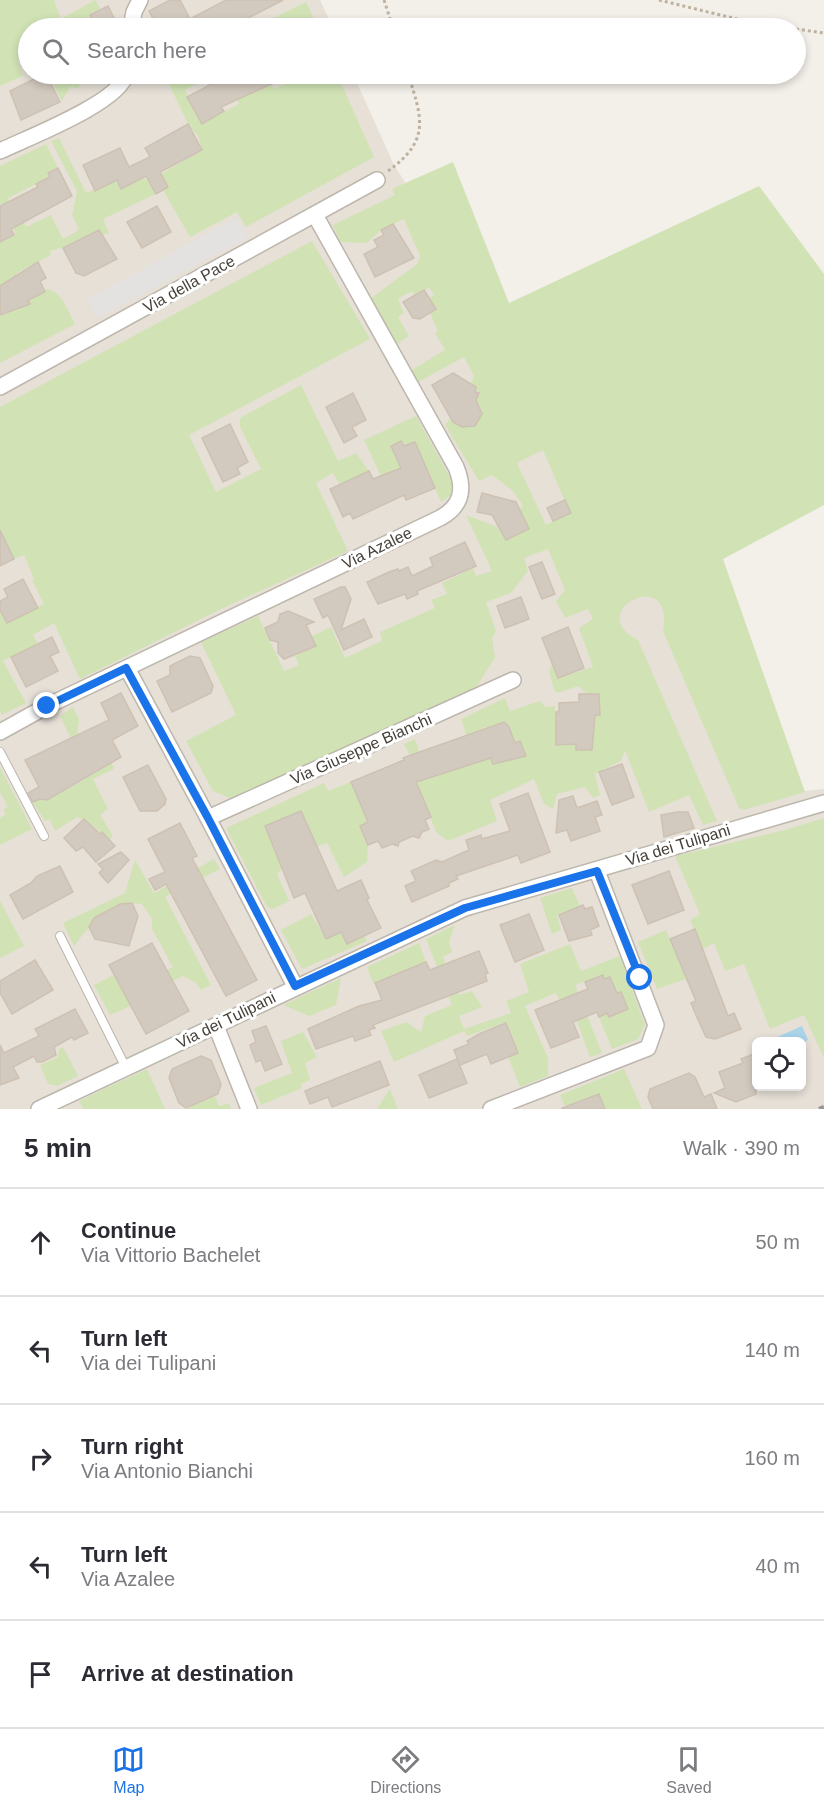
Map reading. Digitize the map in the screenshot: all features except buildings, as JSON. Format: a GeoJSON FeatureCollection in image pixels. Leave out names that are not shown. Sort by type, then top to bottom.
{"type":"FeatureCollection","features":[{"type":"Feature","properties":{"kind":"street"},"geometry":{"type":"LineString","coordinates":[[133,18],[140,0]]}},
{"type":"Feature","properties":{"kind":"street"},"geometry":{"type":"LineString","coordinates":[[0,151],[108,98],[123,84]]}},
{"type":"Feature","properties":{"kind":"street","name":"Via della Pace"},"geometry":{"type":"LineString","coordinates":[[0,387],[377,180]]}},
{"type":"Feature","properties":{"kind":"street","name":"Via Azalee"},"geometry":{"type":"LineString","coordinates":[[0,732],[126,668],[453,511],[460,499],[462,482],[456,466],[315,215]]}},
{"type":"Feature","properties":{"kind":"street"},"geometry":{"type":"LineString","coordinates":[[126,668],[208,818],[295,986]]}},
{"type":"Feature","properties":{"kind":"street","name":"Via Giuseppe Bianchi"},"geometry":{"type":"LineString","coordinates":[[208,818],[513,680]]}},
{"type":"Feature","properties":{"kind":"street","name":"Via dei Tulipani"},"geometry":{"type":"LineString","coordinates":[[39,1109],[216,1026],[295,986],[465,908],[597,871],[824,802]]}},
{"type":"Feature","properties":{"kind":"street"},"geometry":{"type":"LineString","coordinates":[[491,1109],[648,1048],[656,1025],[597,871]]}},
{"type":"Feature","properties":{"kind":"street"},"geometry":{"type":"LineString","coordinates":[[216,1026],[249,1109]]}},
{"type":"Feature","properties":{"kind":"lane"},"geometry":{"type":"LineString","coordinates":[[0,752],[44,836]]}},
{"type":"Feature","properties":{"kind":"lane"},"geometry":{"type":"LineString","coordinates":[[60,936],[126,1068]]}},
{"type":"Feature","properties":{"kind":"path"},"geometry":{"type":"LineString","coordinates":[[384,0],[390,18]]}},
{"type":"Feature","properties":{"kind":"path"},"geometry":{"type":"LineString","coordinates":[[659,0],[733,18]]}},
{"type":"Feature","properties":{"kind":"path"},"geometry":{"type":"LineString","coordinates":[[806,31],[824,33]]}},
{"type":"Feature","properties":{"kind":"path"},"geometry":{"type":"LineString","coordinates":[[377,180],[407,158],[416,145],[421,116],[411,84]]}},
{"type":"Feature","properties":{"kind":"shaded area"},"geometry":{"type":"Polygon","coordinates":[[[0,0],[320,0],[328,18],[18,18],[18,84],[358,84],[394,165],[507,340],[671,580],[758,796],[824,789],[824,1109],[0,1109],[0,0]]]}},
{"type":"Feature","properties":{"kind":"shaded area"},"geometry":{"type":"Polygon","coordinates":[[[236,218],[248,237],[97,318],[88,299],[236,218]]]}},
{"type":"Feature","properties":{"kind":"green space"},"geometry":{"type":"Polygon","coordinates":[[[0,0],[54,0],[61,18],[18,18],[18,78],[0,86],[0,0]]]}},
{"type":"Feature","properties":{"kind":"green space"},"geometry":{"type":"Polygon","coordinates":[[[95,0],[101,10],[90,15],[92,18],[63,18],[95,0]]]}},
{"type":"Feature","properties":{"kind":"green space"},"geometry":{"type":"Polygon","coordinates":[[[306,2],[313,18],[273,18],[306,2]]]}},
{"type":"Feature","properties":{"kind":"green space"},"geometry":{"type":"Polygon","coordinates":[[[53,84],[81,84],[78,88],[70,87],[62,101],[53,84]]]}},
{"type":"Feature","properties":{"kind":"green space"},"geometry":{"type":"Polygon","coordinates":[[[169,84],[196,84],[185,90],[202,123],[239,104],[237,99],[271,84],[274,89],[285,84],[341,84],[374,157],[246,227],[237,212],[190,237],[163,190],[168,187],[161,174],[202,150],[198,136],[189,126],[169,84]]]}},
{"type":"Feature","properties":{"kind":"green space"},"geometry":{"type":"Polygon","coordinates":[[[59,138],[86,193],[117,180],[121,188],[143,178],[149,181],[156,194],[103,219],[109,233],[50,251],[51,255],[17,273],[15,279],[0,286],[0,242],[16,234],[0,203],[0,166],[46,144],[58,168],[48,173],[50,177],[8,198],[16,215],[19,213],[26,227],[51,215],[63,239],[79,230],[72,215],[77,191],[51,141],[59,138]]]}},
{"type":"Feature","properties":{"kind":"green space"},"geometry":{"type":"Polygon","coordinates":[[[453,162],[509,303],[759,186],[824,274],[824,505],[723,559],[805,792],[744,810],[739,808],[663,631],[663,611],[657,600],[646,597],[634,600],[624,607],[620,617],[623,629],[638,640],[717,821],[703,825],[689,795],[649,812],[625,750],[621,761],[595,774],[600,795],[593,798],[585,787],[557,794],[553,809],[544,804],[534,779],[490,800],[497,821],[448,841],[436,832],[422,797],[365,816],[367,823],[360,826],[368,845],[367,862],[344,877],[327,843],[316,847],[320,854],[281,870],[277,874],[289,901],[273,909],[267,907],[226,828],[324,783],[328,791],[351,782],[362,808],[417,786],[420,776],[404,744],[415,739],[427,777],[476,763],[461,719],[505,698],[510,711],[540,701],[545,707],[555,706],[556,745],[576,744],[576,750],[592,750],[595,715],[600,715],[599,694],[587,694],[578,686],[558,693],[554,690],[549,671],[552,665],[558,678],[593,667],[579,628],[593,619],[588,609],[565,618],[556,601],[565,590],[548,549],[524,558],[528,571],[511,593],[486,602],[496,631],[492,638],[495,657],[476,688],[235,800],[213,791],[186,741],[236,715],[201,642],[258,616],[284,671],[299,665],[295,656],[316,646],[312,636],[331,627],[345,658],[382,641],[380,632],[435,608],[431,600],[447,594],[442,583],[473,568],[476,576],[492,571],[466,515],[500,528],[506,540],[529,529],[519,509],[523,506],[513,491],[492,475],[479,481],[445,425],[451,418],[462,427],[475,426],[482,414],[476,400],[479,394],[471,384],[474,376],[464,357],[418,382],[410,371],[445,350],[435,333],[438,331],[430,313],[435,309],[429,298],[434,295],[429,287],[414,296],[412,291],[398,299],[404,313],[398,317],[409,336],[395,345],[370,299],[417,264],[420,256],[404,219],[381,230],[367,243],[340,242],[333,225],[395,195],[392,189],[453,162]],[[543,450],[517,463],[546,525],[570,513],[543,450]],[[504,723],[497,725],[495,733],[485,727],[479,732],[494,764],[525,756],[521,742],[515,743],[509,727],[504,723]]]}},
{"type":"Feature","properties":{"kind":"green space"},"geometry":{"type":"Polygon","coordinates":[[[312,241],[370,339],[189,435],[216,492],[261,469],[240,427],[240,418],[301,385],[338,461],[356,453],[369,471],[340,485],[333,473],[316,483],[348,551],[219,610],[80,679],[54,623],[33,635],[38,644],[3,661],[26,703],[2,715],[0,711],[0,610],[7,623],[44,604],[32,580],[34,579],[24,555],[14,559],[0,539],[0,407],[312,241]]]}},
{"type":"Feature","properties":{"kind":"green space"},"geometry":{"type":"Polygon","coordinates":[[[44,289],[60,296],[75,324],[0,363],[0,315],[29,304],[28,300],[45,292],[44,289]]]}},
{"type":"Feature","properties":{"kind":"green space"},"geometry":{"type":"Polygon","coordinates":[[[416,416],[452,481],[451,495],[441,502],[415,442],[404,446],[401,441],[391,445],[401,468],[382,478],[364,440],[416,416]]]}},
{"type":"Feature","properties":{"kind":"green space"},"geometry":{"type":"Polygon","coordinates":[[[73,707],[79,720],[77,734],[97,769],[112,763],[114,769],[93,779],[108,809],[100,815],[113,836],[109,840],[91,824],[77,817],[55,831],[50,820],[45,821],[33,803],[40,799],[47,800],[86,779],[86,770],[60,716],[73,707]]]}},
{"type":"Feature","properties":{"kind":"green space"},"geometry":{"type":"Polygon","coordinates":[[[0,767],[32,829],[0,845],[0,818],[6,814],[3,809],[8,807],[0,792],[0,767]]]}},
{"type":"Feature","properties":{"kind":"green space"},"geometry":{"type":"Polygon","coordinates":[[[824,818],[824,1058],[804,1015],[770,1029],[744,964],[725,971],[714,943],[703,949],[690,920],[700,914],[675,856],[785,830],[824,818]]]}},
{"type":"Feature","properties":{"kind":"green space"},"geometry":{"type":"Polygon","coordinates":[[[214,859],[220,869],[165,897],[211,985],[201,990],[196,983],[183,976],[129,1002],[131,1006],[110,1015],[94,985],[114,975],[119,984],[140,973],[144,982],[173,967],[152,929],[152,919],[142,904],[130,904],[111,909],[95,921],[74,946],[63,923],[125,893],[135,860],[154,893],[214,859]]]}},
{"type":"Feature","properties":{"kind":"green space"},"geometry":{"type":"Polygon","coordinates":[[[572,888],[580,906],[557,915],[561,930],[552,934],[540,898],[572,888]]]}},
{"type":"Feature","properties":{"kind":"green space"},"geometry":{"type":"Polygon","coordinates":[[[0,901],[24,946],[0,958],[0,901]]]}},
{"type":"Feature","properties":{"kind":"green space"},"geometry":{"type":"Polygon","coordinates":[[[311,914],[326,939],[341,932],[347,944],[364,936],[367,941],[302,969],[281,930],[311,914]]]}},
{"type":"Feature","properties":{"kind":"green space"},"geometry":{"type":"Polygon","coordinates":[[[455,925],[449,942],[452,952],[443,957],[458,995],[472,991],[482,1007],[459,1016],[464,1029],[511,1013],[506,1001],[529,992],[520,964],[570,944],[581,971],[620,956],[645,1025],[638,1039],[612,1049],[599,1017],[607,1013],[609,1017],[628,1009],[621,992],[617,993],[610,977],[604,979],[602,975],[575,985],[602,1053],[590,1057],[568,997],[559,1000],[556,993],[525,1006],[548,1058],[548,1076],[520,1087],[508,1057],[518,1052],[507,1022],[467,1036],[464,1031],[394,1062],[381,1031],[406,1022],[421,1032],[425,1016],[452,1005],[426,939],[455,925]]]}},
{"type":"Feature","properties":{"kind":"green space"},"geometry":{"type":"Polygon","coordinates":[[[666,930],[686,979],[657,989],[638,942],[666,930]]]}},
{"type":"Feature","properties":{"kind":"green space"},"geometry":{"type":"Polygon","coordinates":[[[419,943],[426,962],[373,983],[367,967],[419,943]]]}},
{"type":"Feature","properties":{"kind":"green space"},"geometry":{"type":"Polygon","coordinates":[[[341,978],[336,1005],[309,1016],[283,1005],[341,978]]]}},
{"type":"Feature","properties":{"kind":"green space"},"geometry":{"type":"Polygon","coordinates":[[[303,1032],[317,1057],[305,1063],[310,1080],[301,1084],[302,1088],[261,1105],[254,1088],[292,1073],[281,1041],[303,1032]]]}},
{"type":"Feature","properties":{"kind":"green space"},"geometry":{"type":"Polygon","coordinates":[[[63,1047],[78,1076],[57,1086],[48,1084],[40,1065],[58,1057],[59,1049],[63,1047]]]}},
{"type":"Feature","properties":{"kind":"green space"},"geometry":{"type":"Polygon","coordinates":[[[147,1069],[165,1109],[83,1109],[79,1101],[147,1069]]]}},
{"type":"Feature","properties":{"kind":"green space"},"geometry":{"type":"Polygon","coordinates":[[[624,1069],[642,1109],[605,1109],[599,1094],[571,1105],[564,1105],[560,1095],[624,1069]]]}},
{"type":"Feature","properties":{"kind":"green space"},"geometry":{"type":"Polygon","coordinates":[[[390,1089],[398,1109],[377,1109],[390,1089]]]}},
{"type":"Feature","properties":{"kind":"green space"},"geometry":{"type":"Polygon","coordinates":[[[215,1096],[219,1106],[229,1103],[231,1109],[185,1109],[215,1096]]]}},
{"type":"Feature","properties":{"kind":"water"},"geometry":{"type":"Polygon","coordinates":[[[802,1026],[808,1040],[806,1041],[806,1037],[777,1037],[802,1026]]]}},
{"type":"Feature","properties":{"kind":"railway"},"geometry":{"type":"LineString","coordinates":[[819,1109],[824,1107]]}},
{"type":"Feature","properties":{"kind":"route"},"geometry":{"type":"LineString","coordinates":[[47,706],[126,668],[208,818],[295,986],[465,908],[597,871],[640,978]]}}]}
